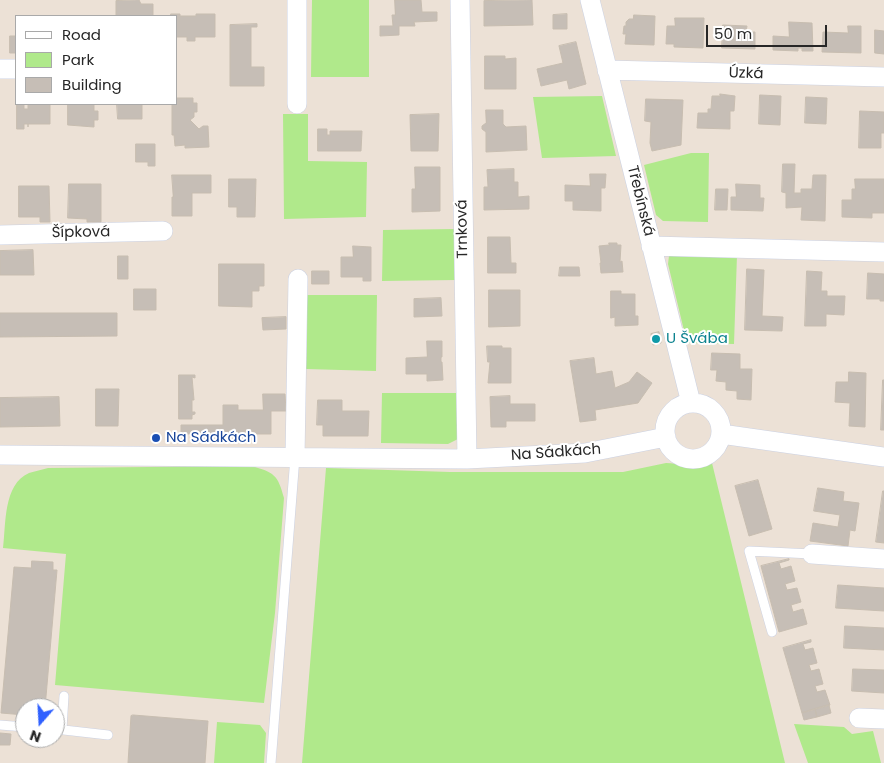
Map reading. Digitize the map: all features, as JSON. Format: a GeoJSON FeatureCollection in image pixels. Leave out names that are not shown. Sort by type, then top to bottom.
{"type":"FeatureCollection","features":[{"type":"Feature","properties":{"kind":"street"},"geometry":{"type":"LineString","coordinates":[[296,0],[297,104]]}},
{"type":"Feature","properties":{"kind":"street","name":"Trnková"},"geometry":{"type":"LineString","coordinates":[[460,0],[467,459]]}},
{"type":"Feature","properties":{"kind":"street","name":"Třebínská"},"geometry":{"type":"LineString","coordinates":[[590,0],[691,403]]}},
{"type":"Feature","properties":{"kind":"street"},"geometry":{"type":"LineString","coordinates":[[0,69],[15,69]]}},
{"type":"Feature","properties":{"kind":"street","name":"Úzká"},"geometry":{"type":"LineString","coordinates":[[608,70],[884,78]]}},
{"type":"Feature","properties":{"kind":"street","name":"Šípková"},"geometry":{"type":"LineString","coordinates":[[0,235],[163,231]]}},
{"type":"Feature","properties":{"kind":"street"},"geometry":{"type":"LineString","coordinates":[[651,246],[884,252]]}},
{"type":"Feature","properties":{"kind":"street"},"geometry":{"type":"LineString","coordinates":[[295,457],[298,279]]}},
{"type":"Feature","properties":{"kind":"street"},"geometry":{"type":"LineString","coordinates":[[699,403],[713,411],[718,418],[721,434],[719,442],[708,455],[691,459],[682,457],[669,446],[665,428],[668,419],[681,405],[699,403]]}},
{"type":"Feature","properties":{"kind":"street"},"geometry":{"type":"LineString","coordinates":[[721,434],[884,457]]}},
{"type":"Feature","properties":{"kind":"street","name":"Na Sádkách"},"geometry":{"type":"LineString","coordinates":[[0,455],[467,459],[585,453],[666,437]]}},
{"type":"Feature","properties":{"kind":"street"},"geometry":{"type":"LineString","coordinates":[[812,554],[884,559]]}},
{"type":"Feature","properties":{"kind":"street"},"geometry":{"type":"LineString","coordinates":[[859,718],[884,719]]}},
{"type":"Feature","properties":{"kind":"lane"},"geometry":{"type":"LineString","coordinates":[[271,763],[295,457]]}},
{"type":"Feature","properties":{"kind":"lane"},"geometry":{"type":"LineString","coordinates":[[772,632],[750,551],[812,554]]}},
{"type":"Feature","properties":{"kind":"lane"},"geometry":{"type":"LineString","coordinates":[[0,725],[15,726]]}},
{"type":"Feature","properties":{"kind":"lane"},"geometry":{"type":"LineString","coordinates":[[65,730],[108,735]]}},
{"type":"Feature","properties":{"kind":"green space"},"geometry":{"type":"Polygon","coordinates":[[[312,0],[369,0],[369,77],[311,77],[312,0]]]}},
{"type":"Feature","properties":{"kind":"green space"},"geometry":{"type":"Polygon","coordinates":[[[602,96],[616,156],[542,158],[533,97],[602,96]]]}},
{"type":"Feature","properties":{"kind":"green space"},"geometry":{"type":"Polygon","coordinates":[[[283,114],[308,114],[308,161],[367,162],[366,217],[284,219],[283,114]]]}},
{"type":"Feature","properties":{"kind":"green space"},"geometry":{"type":"Polygon","coordinates":[[[691,153],[709,153],[708,222],[663,221],[656,215],[644,165],[691,153]]]}},
{"type":"Feature","properties":{"kind":"green space"},"geometry":{"type":"Polygon","coordinates":[[[455,229],[456,280],[382,281],[383,230],[455,229]]]}},
{"type":"Feature","properties":{"kind":"green space"},"geometry":{"type":"Polygon","coordinates":[[[737,255],[734,344],[687,343],[668,264],[669,256],[737,255]]]}},
{"type":"Feature","properties":{"kind":"green space"},"geometry":{"type":"Polygon","coordinates":[[[307,295],[377,295],[376,371],[306,369],[307,295]]]}},
{"type":"Feature","properties":{"kind":"green space"},"geometry":{"type":"Polygon","coordinates":[[[382,393],[458,393],[458,439],[448,444],[381,443],[382,393]]]}},
{"type":"Feature","properties":{"kind":"green space"},"geometry":{"type":"Polygon","coordinates":[[[666,463],[699,467],[712,463],[785,763],[302,763],[326,468],[450,472],[623,472],[666,463]]]}},
{"type":"Feature","properties":{"kind":"green space"},"geometry":{"type":"Polygon","coordinates":[[[251,466],[265,470],[274,476],[280,484],[284,498],[275,613],[264,703],[55,685],[66,554],[3,548],[7,506],[14,486],[21,478],[29,473],[48,468],[251,466]]]}},
{"type":"Feature","properties":{"kind":"green space"},"geometry":{"type":"Polygon","coordinates":[[[217,722],[260,725],[266,733],[264,763],[214,763],[217,722]]]}},
{"type":"Feature","properties":{"kind":"green space"},"geometry":{"type":"Polygon","coordinates":[[[794,724],[844,727],[852,734],[873,731],[881,763],[808,763],[794,724]]]}},
{"type":"Feature","properties":{"kind":"building"},"geometry":{"type":"Polygon","coordinates":[[[139,0],[141,4],[153,4],[153,15],[116,15],[116,1],[139,0]]]}},
{"type":"Feature","properties":{"kind":"building"},"geometry":{"type":"Polygon","coordinates":[[[395,0],[421,0],[422,12],[437,12],[437,21],[414,22],[415,26],[399,26],[399,35],[380,36],[380,26],[393,26],[392,15],[395,15],[395,0]]]}},
{"type":"Feature","properties":{"kind":"building"},"geometry":{"type":"Polygon","coordinates":[[[532,0],[533,25],[484,26],[484,1],[532,0]]]}},
{"type":"Feature","properties":{"kind":"building"},"geometry":{"type":"Polygon","coordinates":[[[180,14],[180,16],[196,16],[196,14],[215,14],[215,37],[195,37],[195,41],[187,41],[187,37],[178,37],[178,15],[171,15],[180,14]]]}},
{"type":"Feature","properties":{"kind":"building"},"geometry":{"type":"Polygon","coordinates":[[[567,14],[567,29],[553,29],[553,15],[567,14]]]}},
{"type":"Feature","properties":{"kind":"building"},"geometry":{"type":"Polygon","coordinates":[[[634,15],[655,16],[654,45],[625,44],[626,34],[623,34],[624,26],[626,26],[626,22],[629,19],[633,19],[634,15]]]}},
{"type":"Feature","properties":{"kind":"building"},"geometry":{"type":"Polygon","coordinates":[[[675,18],[704,18],[703,48],[674,47],[674,44],[666,44],[667,26],[675,26],[675,18]]]}},
{"type":"Feature","properties":{"kind":"building"},"geometry":{"type":"Polygon","coordinates":[[[789,22],[812,23],[813,51],[802,51],[802,48],[798,48],[798,51],[773,50],[773,36],[789,37],[789,22]]]}},
{"type":"Feature","properties":{"kind":"building"},"geometry":{"type":"Polygon","coordinates":[[[257,24],[257,27],[251,27],[251,67],[264,67],[264,86],[230,86],[230,25],[257,24]]]}},
{"type":"Feature","properties":{"kind":"building"},"geometry":{"type":"Polygon","coordinates":[[[723,25],[747,26],[746,32],[755,32],[755,49],[722,48],[723,25]]]}},
{"type":"Feature","properties":{"kind":"building"},"geometry":{"type":"Polygon","coordinates":[[[848,26],[861,26],[861,53],[822,52],[823,32],[848,33],[848,26]]]}},
{"type":"Feature","properties":{"kind":"building"},"geometry":{"type":"Polygon","coordinates":[[[875,30],[884,31],[884,54],[875,53],[875,30]]]}},
{"type":"Feature","properties":{"kind":"building"},"geometry":{"type":"Polygon","coordinates":[[[10,36],[15,36],[15,53],[10,53],[10,36]]]}},
{"type":"Feature","properties":{"kind":"building"},"geometry":{"type":"Polygon","coordinates":[[[576,42],[586,84],[569,89],[567,80],[541,86],[537,69],[563,63],[559,46],[576,42]]]}},
{"type":"Feature","properties":{"kind":"building"},"geometry":{"type":"Polygon","coordinates":[[[485,56],[505,56],[505,59],[516,58],[516,89],[485,89],[485,56]]]}},
{"type":"Feature","properties":{"kind":"building"},"geometry":{"type":"Polygon","coordinates":[[[720,94],[735,96],[734,111],[730,111],[730,129],[697,128],[698,113],[708,113],[708,109],[711,109],[712,96],[720,96],[720,94]]]}},
{"type":"Feature","properties":{"kind":"building"},"geometry":{"type":"Polygon","coordinates":[[[760,95],[781,96],[780,125],[759,124],[760,95]]]}},
{"type":"Feature","properties":{"kind":"building"},"geometry":{"type":"Polygon","coordinates":[[[806,97],[827,98],[826,124],[805,123],[806,97]]]}},
{"type":"Feature","properties":{"kind":"building"},"geometry":{"type":"Polygon","coordinates":[[[178,98],[193,98],[193,103],[197,103],[197,112],[194,112],[194,117],[190,120],[199,129],[203,126],[208,126],[209,147],[185,148],[185,145],[175,146],[174,135],[172,135],[172,105],[178,105],[178,98]]]}},
{"type":"Feature","properties":{"kind":"building"},"geometry":{"type":"Polygon","coordinates":[[[646,99],[683,100],[681,145],[652,151],[650,143],[651,122],[645,121],[646,99]]]}},
{"type":"Feature","properties":{"kind":"building"},"geometry":{"type":"Polygon","coordinates":[[[17,105],[24,105],[24,109],[28,109],[28,105],[50,105],[50,124],[24,124],[24,129],[17,129],[17,105]]]}},
{"type":"Feature","properties":{"kind":"building"},"geometry":{"type":"Polygon","coordinates":[[[68,105],[94,105],[94,111],[98,111],[98,120],[94,120],[94,127],[68,125],[68,105]]]}},
{"type":"Feature","properties":{"kind":"building"},"geometry":{"type":"Polygon","coordinates":[[[117,105],[142,105],[142,119],[118,119],[117,105]]]}},
{"type":"Feature","properties":{"kind":"building"},"geometry":{"type":"Polygon","coordinates":[[[486,110],[503,110],[503,124],[506,127],[526,126],[527,150],[486,152],[486,132],[482,129],[482,126],[486,123],[486,110]]]}},
{"type":"Feature","properties":{"kind":"building"},"geometry":{"type":"Polygon","coordinates":[[[860,111],[884,112],[884,133],[881,133],[881,148],[859,148],[860,111]]]}},
{"type":"Feature","properties":{"kind":"building"},"geometry":{"type":"Polygon","coordinates":[[[439,114],[438,151],[411,151],[410,115],[439,114]]]}},
{"type":"Feature","properties":{"kind":"building"},"geometry":{"type":"Polygon","coordinates":[[[318,129],[327,129],[327,135],[330,135],[330,131],[362,131],[361,151],[318,151],[318,129]]]}},
{"type":"Feature","properties":{"kind":"building"},"geometry":{"type":"Polygon","coordinates":[[[136,144],[155,144],[155,166],[148,166],[148,162],[136,162],[136,144]]]}},
{"type":"Feature","properties":{"kind":"building"},"geometry":{"type":"Polygon","coordinates":[[[783,164],[795,164],[794,193],[801,193],[801,189],[812,189],[813,175],[826,175],[825,221],[801,220],[802,207],[786,208],[786,193],[782,192],[783,164]]]}},
{"type":"Feature","properties":{"kind":"building"},"geometry":{"type":"Polygon","coordinates":[[[415,167],[440,167],[440,211],[412,212],[412,189],[415,189],[415,167]]]}},
{"type":"Feature","properties":{"kind":"building"},"geometry":{"type":"Polygon","coordinates":[[[514,169],[514,182],[518,182],[518,197],[529,196],[529,209],[484,210],[484,187],[488,187],[487,170],[514,169]]]}},
{"type":"Feature","properties":{"kind":"building"},"geometry":{"type":"Polygon","coordinates":[[[590,174],[606,174],[605,188],[601,188],[601,211],[573,210],[573,201],[565,201],[565,185],[590,186],[590,174]]]}},
{"type":"Feature","properties":{"kind":"building"},"geometry":{"type":"Polygon","coordinates":[[[172,175],[211,175],[211,193],[192,193],[192,216],[172,216],[172,175]]]}},
{"type":"Feature","properties":{"kind":"building"},"geometry":{"type":"Polygon","coordinates":[[[229,179],[256,179],[255,217],[237,217],[237,207],[229,207],[229,179]]]}},
{"type":"Feature","properties":{"kind":"building"},"geometry":{"type":"Polygon","coordinates":[[[855,179],[884,179],[884,213],[872,213],[872,218],[842,217],[842,200],[852,200],[852,189],[855,189],[855,179]]]}},
{"type":"Feature","properties":{"kind":"building"},"geometry":{"type":"Polygon","coordinates":[[[69,184],[101,184],[101,222],[87,222],[87,219],[68,218],[69,184]]]}},
{"type":"Feature","properties":{"kind":"building"},"geometry":{"type":"Polygon","coordinates":[[[736,184],[760,185],[760,198],[764,198],[763,211],[731,210],[731,197],[736,197],[736,184]]]}},
{"type":"Feature","properties":{"kind":"building"},"geometry":{"type":"Polygon","coordinates":[[[19,186],[49,186],[50,222],[40,222],[40,217],[19,217],[19,186]]]}},
{"type":"Feature","properties":{"kind":"building"},"geometry":{"type":"Polygon","coordinates":[[[716,189],[728,189],[727,210],[715,210],[716,189]]]}},
{"type":"Feature","properties":{"kind":"building"},"geometry":{"type":"Polygon","coordinates":[[[488,237],[510,237],[511,263],[516,263],[516,273],[488,273],[488,237]]]}},
{"type":"Feature","properties":{"kind":"building"},"geometry":{"type":"Polygon","coordinates":[[[609,243],[621,245],[620,262],[622,261],[623,272],[601,273],[599,246],[609,245],[609,243]]]}},
{"type":"Feature","properties":{"kind":"building"},"geometry":{"type":"Polygon","coordinates":[[[353,246],[371,247],[371,281],[363,281],[363,277],[341,277],[341,257],[353,257],[353,246]]]}},
{"type":"Feature","properties":{"kind":"building"},"geometry":{"type":"Polygon","coordinates":[[[33,250],[34,275],[0,275],[0,251],[33,250]]]}},
{"type":"Feature","properties":{"kind":"building"},"geometry":{"type":"Polygon","coordinates":[[[118,256],[128,256],[128,279],[118,279],[118,256]]]}},
{"type":"Feature","properties":{"kind":"building"},"geometry":{"type":"Polygon","coordinates":[[[219,264],[264,264],[264,286],[259,286],[259,291],[252,291],[252,307],[219,306],[219,264]]]}},
{"type":"Feature","properties":{"kind":"building"},"geometry":{"type":"Polygon","coordinates":[[[560,267],[579,267],[580,276],[559,276],[560,267]]]}},
{"type":"Feature","properties":{"kind":"building"},"geometry":{"type":"Polygon","coordinates":[[[747,269],[764,270],[762,316],[783,317],[782,331],[745,330],[747,269]]]}},
{"type":"Feature","properties":{"kind":"building"},"geometry":{"type":"Polygon","coordinates":[[[312,271],[329,271],[329,284],[312,284],[312,271]]]}},
{"type":"Feature","properties":{"kind":"building"},"geometry":{"type":"Polygon","coordinates":[[[807,271],[822,272],[821,291],[827,291],[827,296],[845,296],[844,315],[826,314],[826,326],[805,326],[807,271]]]}},
{"type":"Feature","properties":{"kind":"building"},"geometry":{"type":"Polygon","coordinates":[[[868,273],[884,274],[884,301],[880,301],[880,299],[867,299],[868,273]]]}},
{"type":"Feature","properties":{"kind":"building"},"geometry":{"type":"Polygon","coordinates":[[[134,289],[156,289],[156,310],[134,310],[134,289]]]}},
{"type":"Feature","properties":{"kind":"building"},"geometry":{"type":"Polygon","coordinates":[[[489,290],[520,290],[520,326],[489,327],[489,290]]]}},
{"type":"Feature","properties":{"kind":"building"},"geometry":{"type":"Polygon","coordinates":[[[611,291],[621,291],[621,294],[635,294],[635,316],[638,316],[638,325],[615,326],[615,317],[611,318],[611,291]]]}},
{"type":"Feature","properties":{"kind":"building"},"geometry":{"type":"Polygon","coordinates":[[[441,298],[442,316],[414,317],[414,299],[441,298]]]}},
{"type":"Feature","properties":{"kind":"building"},"geometry":{"type":"Polygon","coordinates":[[[0,313],[117,313],[117,336],[0,337],[0,313]]]}},
{"type":"Feature","properties":{"kind":"building"},"geometry":{"type":"Polygon","coordinates":[[[286,317],[286,329],[263,330],[262,318],[286,317]]]}},
{"type":"Feature","properties":{"kind":"building","name":"U Švába"},"geometry":{"type":"Polygon","coordinates":[[[659,332],[661,343],[653,345],[651,334],[659,332]]]}},
{"type":"Feature","properties":{"kind":"building"},"geometry":{"type":"Polygon","coordinates":[[[427,341],[442,341],[441,362],[443,380],[427,381],[427,374],[406,374],[406,358],[427,357],[427,341]]]}},
{"type":"Feature","properties":{"kind":"building"},"geometry":{"type":"Polygon","coordinates":[[[487,346],[511,348],[511,383],[488,383],[490,362],[488,362],[487,346]]]}},
{"type":"Feature","properties":{"kind":"building"},"geometry":{"type":"Polygon","coordinates":[[[712,353],[740,354],[740,369],[752,369],[751,400],[737,399],[737,391],[726,390],[726,382],[716,381],[717,370],[711,370],[712,353]]]}},
{"type":"Feature","properties":{"kind":"building"},"geometry":{"type":"Polygon","coordinates":[[[594,358],[596,374],[612,371],[615,388],[629,382],[637,372],[652,383],[638,403],[595,410],[596,420],[580,422],[570,361],[594,358]]]}},
{"type":"Feature","properties":{"kind":"building"},"geometry":{"type":"Polygon","coordinates":[[[849,372],[866,373],[865,427],[849,426],[850,403],[835,402],[836,382],[848,382],[849,372]]]}},
{"type":"Feature","properties":{"kind":"building"},"geometry":{"type":"Polygon","coordinates":[[[179,375],[195,375],[195,378],[192,377],[194,400],[192,400],[192,412],[195,412],[195,414],[192,415],[192,419],[179,419],[179,375]]]}},
{"type":"Feature","properties":{"kind":"building"},"geometry":{"type":"Polygon","coordinates":[[[883,380],[884,430],[881,430],[883,380]]]}},
{"type":"Feature","properties":{"kind":"building"},"geometry":{"type":"Polygon","coordinates":[[[96,389],[119,389],[118,426],[96,426],[96,389]]]}},
{"type":"Feature","properties":{"kind":"building"},"geometry":{"type":"Polygon","coordinates":[[[263,394],[285,394],[286,411],[271,411],[271,434],[181,434],[181,425],[223,425],[223,405],[238,405],[238,410],[263,410],[263,394]]]}},
{"type":"Feature","properties":{"kind":"building"},"geometry":{"type":"Polygon","coordinates":[[[510,396],[510,404],[535,404],[535,421],[506,421],[506,427],[491,427],[490,397],[510,396]]]}},
{"type":"Feature","properties":{"kind":"building"},"geometry":{"type":"Polygon","coordinates":[[[59,397],[60,426],[0,427],[0,398],[59,397]]]}},
{"type":"Feature","properties":{"kind":"building"},"geometry":{"type":"Polygon","coordinates":[[[318,400],[342,400],[342,411],[369,411],[368,436],[323,436],[323,425],[317,425],[318,400]]]}},
{"type":"Feature","properties":{"kind":"building"},"geometry":{"type":"Polygon","coordinates":[[[758,480],[772,529],[749,536],[735,486],[758,480]]]}},
{"type":"Feature","properties":{"kind":"building"},"geometry":{"type":"Polygon","coordinates":[[[818,488],[844,492],[843,501],[859,503],[855,531],[850,530],[848,546],[810,541],[813,523],[838,527],[840,515],[814,511],[818,488]]]}},
{"type":"Feature","properties":{"kind":"building"},"geometry":{"type":"Polygon","coordinates":[[[884,491],[884,543],[876,542],[884,491]]]}},
{"type":"Feature","properties":{"kind":"building"},"geometry":{"type":"Polygon","coordinates":[[[789,559],[779,563],[781,569],[791,566],[795,581],[785,584],[787,590],[797,588],[801,602],[791,605],[793,612],[803,609],[807,624],[779,632],[761,566],[789,559]]]}},
{"type":"Feature","properties":{"kind":"building"},"geometry":{"type":"Polygon","coordinates":[[[32,561],[53,562],[53,570],[57,570],[46,698],[15,698],[15,714],[1,713],[14,567],[31,568],[32,561]]]}},
{"type":"Feature","properties":{"kind":"building"},"geometry":{"type":"Polygon","coordinates":[[[838,585],[884,588],[884,611],[836,608],[838,585]]]}},
{"type":"Feature","properties":{"kind":"building"},"geometry":{"type":"Polygon","coordinates":[[[845,626],[884,628],[884,650],[844,648],[845,626]]]}},
{"type":"Feature","properties":{"kind":"building"},"geometry":{"type":"Polygon","coordinates":[[[811,640],[811,642],[803,644],[805,650],[813,648],[817,663],[809,665],[811,671],[819,669],[823,684],[815,686],[817,692],[825,690],[830,705],[802,713],[783,648],[811,640]]]}},
{"type":"Feature","properties":{"kind":"building"},"geometry":{"type":"Polygon","coordinates":[[[853,669],[884,670],[884,693],[852,691],[853,669]]]}},
{"type":"Feature","properties":{"kind":"building"},"geometry":{"type":"Polygon","coordinates":[[[829,705],[831,713],[817,717],[815,709],[829,705]]]}},
{"type":"Feature","properties":{"kind":"building"},"geometry":{"type":"Polygon","coordinates":[[[815,709],[817,717],[804,720],[802,713],[815,709]]]}},
{"type":"Feature","properties":{"kind":"building"},"geometry":{"type":"Polygon","coordinates":[[[131,716],[208,721],[205,763],[128,763],[131,716]]]}},
{"type":"Feature","properties":{"kind":"building"},"geometry":{"type":"Polygon","coordinates":[[[0,733],[11,734],[10,745],[0,745],[0,733]]]}},
{"type":"Feature","properties":{"kind":"place","name":"U Švába"},"geometry":{"type":"Point","coordinates":[656,339]}},
{"type":"Feature","properties":{"kind":"place","name":"Na Sádkách"},"geometry":{"type":"Point","coordinates":[156,438]}}]}
